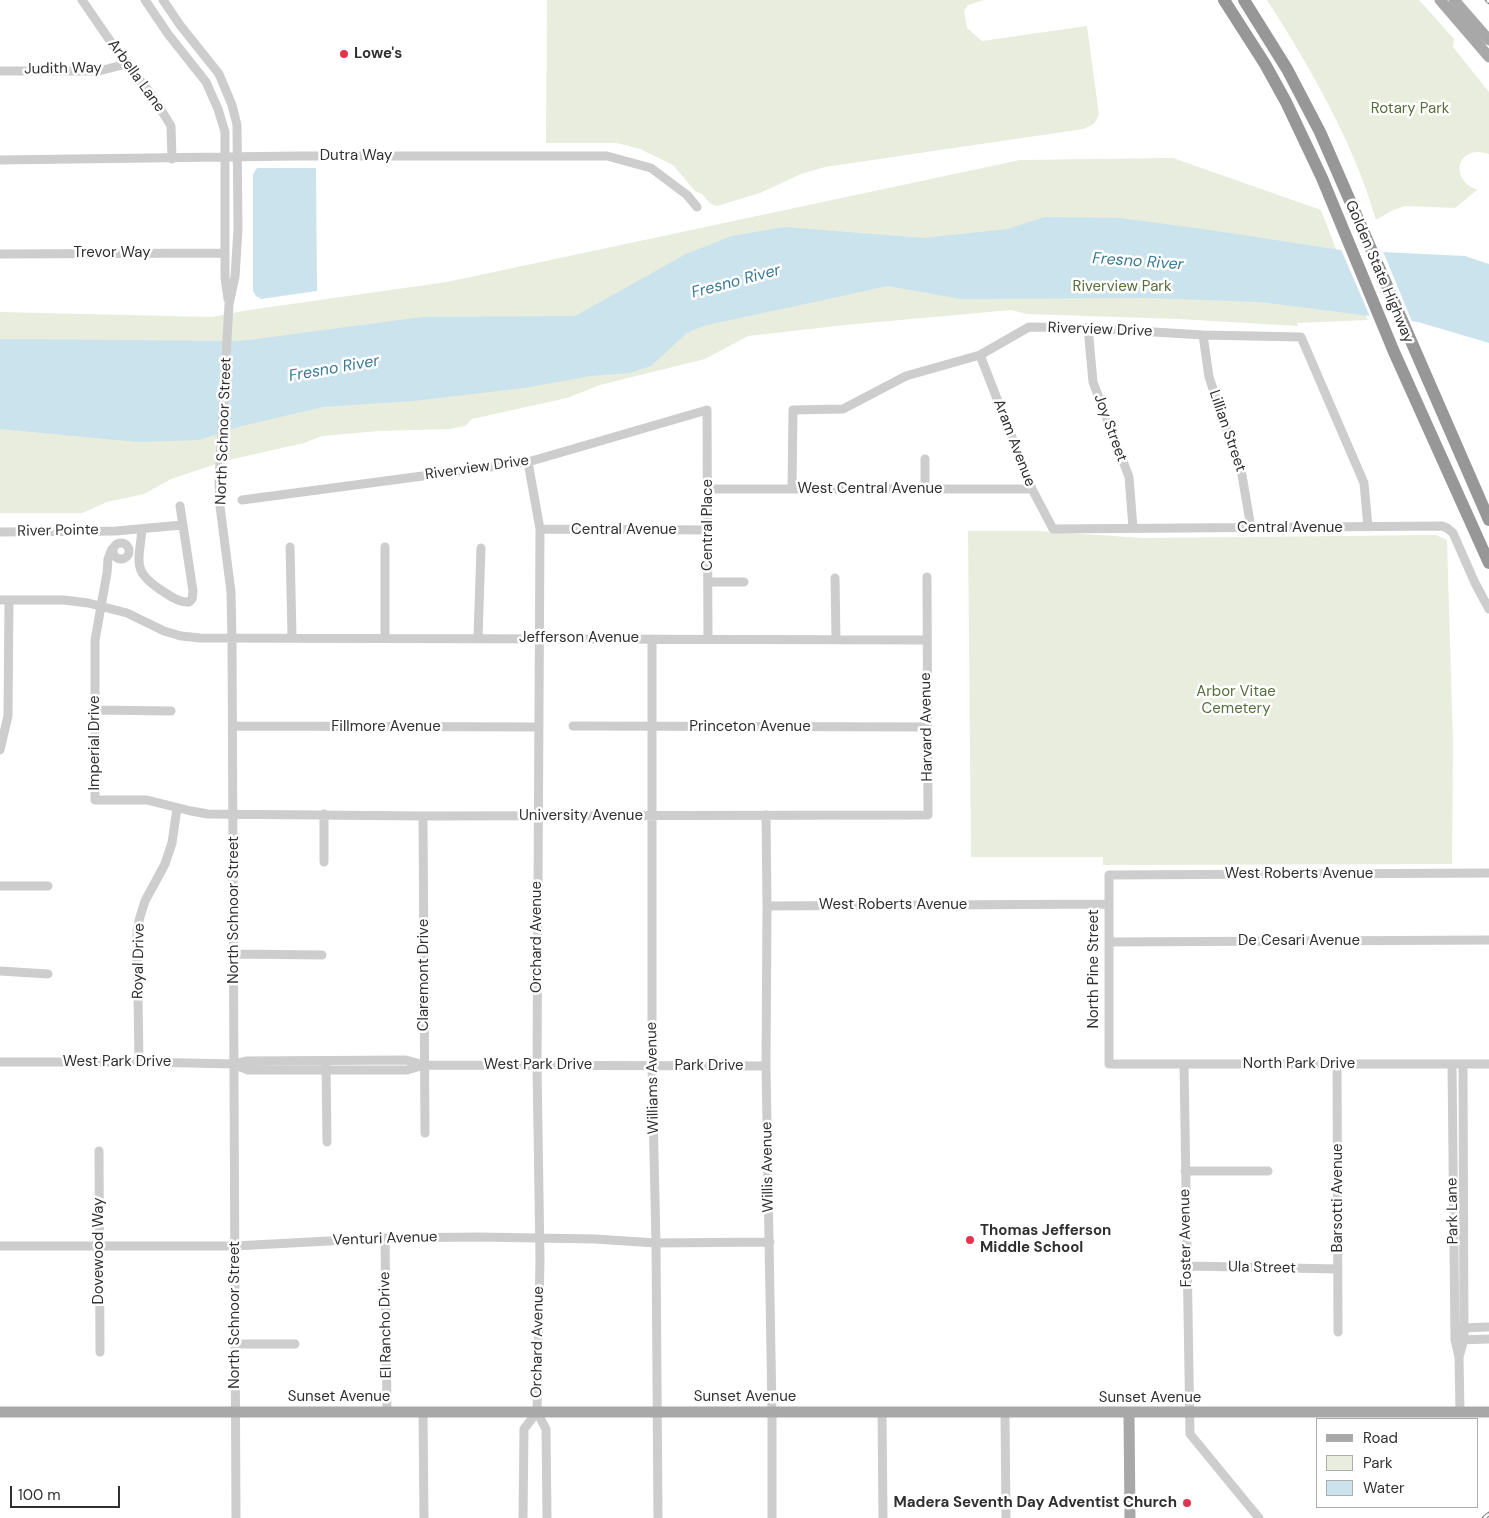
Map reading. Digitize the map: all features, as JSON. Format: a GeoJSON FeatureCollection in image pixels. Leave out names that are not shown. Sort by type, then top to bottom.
{"type":"FeatureCollection","features":[{"type":"Feature","properties":{"kind":"highway","name":"Golden State Highway"},"geometry":{"type":"LineString","coordinates":[[1224,0],[1265,64],[1286,102],[1322,178],[1394,352],[1489,563]]}},
{"type":"Feature","properties":{"kind":"highway","name":"Golden State Highway"},"geometry":{"type":"LineString","coordinates":[[1244,0],[1287,69],[1320,132],[1489,520]]}},
{"type":"Feature","properties":{"kind":"main road"},"geometry":{"type":"LineString","coordinates":[[1440,0],[1489,57]]}},
{"type":"Feature","properties":{"kind":"main road"},"geometry":{"type":"LineString","coordinates":[[1454,0],[1489,40]]}},
{"type":"Feature","properties":{"kind":"main road","name":"Sunset Avenue"},"geometry":{"type":"LineString","coordinates":[[0,1412],[1489,1412]]}},
{"type":"Feature","properties":{"kind":"main road"},"geometry":{"type":"LineString","coordinates":[[1129,1413],[1130,1518]]}},
{"type":"Feature","properties":{"kind":"street","name":"Arbella Lane"},"geometry":{"type":"LineString","coordinates":[[82,0],[126,64],[152,95],[171,126],[172,159]]}},
{"type":"Feature","properties":{"kind":"street","name":"North Schnoor Street"},"geometry":{"type":"LineString","coordinates":[[145,0],[168,34],[206,82],[218,109],[225,132],[224,278],[229,304]]}},
{"type":"Feature","properties":{"kind":"street","name":"North Schnoor Street"},"geometry":{"type":"LineString","coordinates":[[163,0],[218,74],[232,105],[237,125],[238,229],[235,277],[229,304],[220,457],[220,506],[231,585],[232,639],[236,1518]]}},
{"type":"Feature","properties":{"kind":"street","name":"Judith Way"},"geometry":{"type":"LineString","coordinates":[[0,70],[99,71],[126,64]]}},
{"type":"Feature","properties":{"kind":"street","name":"Dutra Way"},"geometry":{"type":"LineString","coordinates":[[0,160],[488,155],[607,156],[652,168],[687,195],[697,206]]}},
{"type":"Feature","properties":{"kind":"street","name":"Trevor Way"},"geometry":{"type":"LineString","coordinates":[[0,254],[224,253]]}},
{"type":"Feature","properties":{"kind":"street","name":"Riverview Drive"},"geometry":{"type":"LineString","coordinates":[[792,489],[794,410],[843,409],[906,376],[980,355],[1029,328],[1088,328],[1203,335],[1301,338],[1364,483],[1368,527]]}},
{"type":"Feature","properties":{"kind":"street","name":"Joy Street"},"geometry":{"type":"LineString","coordinates":[[1088,328],[1093,382],[1129,478],[1133,528]]}},
{"type":"Feature","properties":{"kind":"street","name":"Lillian Street"},"geometry":{"type":"LineString","coordinates":[[1203,335],[1209,377],[1242,474],[1251,528]]}},
{"type":"Feature","properties":{"kind":"street","name":"Aram Avenue"},"geometry":{"type":"LineString","coordinates":[[980,355],[1032,489],[1053,529],[1133,528]]}},
{"type":"Feature","properties":{"kind":"street","name":"Riverview Drive"},"geometry":{"type":"LineString","coordinates":[[242,500],[528,462],[707,410]]}},
{"type":"Feature","properties":{"kind":"street","name":"Central Place"},"geometry":{"type":"LineString","coordinates":[[707,410],[708,639]]}},
{"type":"Feature","properties":{"kind":"street"},"geometry":{"type":"LineString","coordinates":[[925,489],[926,459]]}},
{"type":"Feature","properties":{"kind":"street","name":"Orchard Avenue"},"geometry":{"type":"LineString","coordinates":[[528,462],[540,530],[537,816],[537,1065],[540,1239],[537,1412]]}},
{"type":"Feature","properties":{"kind":"street","name":"West Central Avenue"},"geometry":{"type":"LineString","coordinates":[[707,489],[1032,489]]}},
{"type":"Feature","properties":{"kind":"street"},"geometry":{"type":"LineString","coordinates":[[142,529],[139,559],[141,571],[146,580],[167,594],[184,602],[189,602],[192,599],[193,591],[180,506]]}},
{"type":"Feature","properties":{"kind":"street","name":"River Pointe"},"geometry":{"type":"LineString","coordinates":[[0,532],[132,530],[182,525]]}},
{"type":"Feature","properties":{"kind":"street","name":"Central Avenue"},"geometry":{"type":"LineString","coordinates":[[1133,528],[1436,525],[1448,528],[1453,533],[1475,583],[1489,609]]}},
{"type":"Feature","properties":{"kind":"street","name":"River Pointe"},"geometry":{"type":"LineString","coordinates":[[116,530],[114,555],[118,558]]}},
{"type":"Feature","properties":{"kind":"street","name":"River Pointe"},"geometry":{"type":"LineString","coordinates":[[107,573],[118,558],[126,557],[129,552],[128,547],[132,530]]}},
{"type":"Feature","properties":{"kind":"street","name":"Central Avenue"},"geometry":{"type":"LineString","coordinates":[[540,530],[708,530]]}},
{"type":"Feature","properties":{"kind":"street","name":"River Pointe"},"geometry":{"type":"LineString","coordinates":[[101,607],[108,559],[114,547],[122,542],[128,547]]}},
{"type":"Feature","properties":{"kind":"street"},"geometry":{"type":"LineString","coordinates":[[290,547],[292,638]]}},
{"type":"Feature","properties":{"kind":"street"},"geometry":{"type":"LineString","coordinates":[[385,547],[385,638]]}},
{"type":"Feature","properties":{"kind":"street"},"geometry":{"type":"LineString","coordinates":[[478,638],[481,548]]}},
{"type":"Feature","properties":{"kind":"street","name":"Harvard Avenue"},"geometry":{"type":"LineString","coordinates":[[927,577],[928,815]]}},
{"type":"Feature","properties":{"kind":"street"},"geometry":{"type":"LineString","coordinates":[[836,578],[836,639]]}},
{"type":"Feature","properties":{"kind":"street"},"geometry":{"type":"LineString","coordinates":[[708,582],[744,582]]}},
{"type":"Feature","properties":{"kind":"street"},"geometry":{"type":"LineString","coordinates":[[0,750],[8,716],[4,600],[64,600],[127,613],[164,631],[181,636],[232,639]]}},
{"type":"Feature","properties":{"kind":"street","name":"Imperial Drive"},"geometry":{"type":"LineString","coordinates":[[101,607],[95,640],[95,800],[147,800],[208,814],[233,814]]}},
{"type":"Feature","properties":{"kind":"street","name":"Jefferson Avenue"},"geometry":{"type":"LineString","coordinates":[[232,639],[926,640]]}},
{"type":"Feature","properties":{"kind":"street","name":"Williams Avenue"},"geometry":{"type":"LineString","coordinates":[[652,639],[652,1066],[656,1242],[658,1518]]}},
{"type":"Feature","properties":{"kind":"street"},"geometry":{"type":"LineString","coordinates":[[95,710],[171,711]]}},
{"type":"Feature","properties":{"kind":"street","name":"Fillmore Avenue"},"geometry":{"type":"LineString","coordinates":[[233,726],[539,728]]}},
{"type":"Feature","properties":{"kind":"street","name":"Princeton Avenue"},"geometry":{"type":"LineString","coordinates":[[573,726],[927,727]]}},
{"type":"Feature","properties":{"kind":"street","name":"Royal Drive"},"geometry":{"type":"LineString","coordinates":[[139,1062],[137,931],[145,902],[165,864],[172,843],[177,808]]}},
{"type":"Feature","properties":{"kind":"street","name":"University Avenue"},"geometry":{"type":"LineString","coordinates":[[233,814],[423,816],[928,815]]}},
{"type":"Feature","properties":{"kind":"street"},"geometry":{"type":"LineString","coordinates":[[324,814],[324,862]]}},
{"type":"Feature","properties":{"kind":"street","name":"Willis Avenue"},"geometry":{"type":"LineString","coordinates":[[766,815],[766,1066],[770,1242],[772,1518]]}},
{"type":"Feature","properties":{"kind":"street","name":"Claremont Drive"},"geometry":{"type":"LineString","coordinates":[[423,816],[424,1133]]}},
{"type":"Feature","properties":{"kind":"street","name":"West Roberts Avenue"},"geometry":{"type":"LineString","coordinates":[[1109,875],[1489,873]]}},
{"type":"Feature","properties":{"kind":"street","name":"North Pine Street"},"geometry":{"type":"LineString","coordinates":[[1109,875],[1109,1064]]}},
{"type":"Feature","properties":{"kind":"street"},"geometry":{"type":"LineString","coordinates":[[0,886],[48,886]]}},
{"type":"Feature","properties":{"kind":"street","name":"West Roberts Avenue"},"geometry":{"type":"LineString","coordinates":[[767,906],[1108,904]]}},
{"type":"Feature","properties":{"kind":"street","name":"De Cesari Avenue"},"geometry":{"type":"LineString","coordinates":[[1109,942],[1489,940]]}},
{"type":"Feature","properties":{"kind":"street"},"geometry":{"type":"LineString","coordinates":[[234,954],[322,955]]}},
{"type":"Feature","properties":{"kind":"street"},"geometry":{"type":"LineString","coordinates":[[0,971],[48,974]]}},
{"type":"Feature","properties":{"kind":"street"},"geometry":{"type":"LineString","coordinates":[[326,1060],[327,1142]]}},
{"type":"Feature","properties":{"kind":"street","name":"West Park Drive"},"geometry":{"type":"LineString","coordinates":[[0,1062],[234,1064],[247,1061],[406,1060],[424,1065],[652,1066]]}},
{"type":"Feature","properties":{"kind":"street","name":"West Park Drive"},"geometry":{"type":"LineString","coordinates":[[234,1064],[248,1070],[407,1070],[424,1065]]}},
{"type":"Feature","properties":{"kind":"street","name":"North Park Drive"},"geometry":{"type":"LineString","coordinates":[[1109,1064],[1489,1064]]}},
{"type":"Feature","properties":{"kind":"street","name":"Foster Avenue"},"geometry":{"type":"LineString","coordinates":[[1184,1064],[1190,1434],[1259,1518]]}},
{"type":"Feature","properties":{"kind":"street","name":"Barsotti Avenue"},"geometry":{"type":"LineString","coordinates":[[1337,1064],[1338,1332]]}},
{"type":"Feature","properties":{"kind":"street","name":"Park Lane"},"geometry":{"type":"LineString","coordinates":[[1452,1064],[1459,1328],[1464,1340],[1459,1357]]}},
{"type":"Feature","properties":{"kind":"street","name":"Park Lane"},"geometry":{"type":"LineString","coordinates":[[1460,1412],[1459,1357],[1454,1340],[1459,1328],[1463,1064]]}},
{"type":"Feature","properties":{"kind":"street","name":"Park Drive"},"geometry":{"type":"LineString","coordinates":[[652,1066],[766,1066]]}},
{"type":"Feature","properties":{"kind":"street","name":"Dovewood Way"},"geometry":{"type":"LineString","coordinates":[[99,1151],[100,1352]]}},
{"type":"Feature","properties":{"kind":"street"},"geometry":{"type":"LineString","coordinates":[[1185,1171],[1268,1171]]}},
{"type":"Feature","properties":{"kind":"street","name":"Venturi Avenue"},"geometry":{"type":"LineString","coordinates":[[0,1246],[235,1246],[385,1238],[770,1242]]}},
{"type":"Feature","properties":{"kind":"street","name":"El Rancho Drive"},"geometry":{"type":"LineString","coordinates":[[385,1238],[387,1412]]}},
{"type":"Feature","properties":{"kind":"street","name":"Ula Street"},"geometry":{"type":"LineString","coordinates":[[1187,1266],[1338,1269]]}},
{"type":"Feature","properties":{"kind":"street"},"geometry":{"type":"LineString","coordinates":[[1459,1328],[1489,1327]]}},
{"type":"Feature","properties":{"kind":"street"},"geometry":{"type":"LineString","coordinates":[[1454,1340],[1489,1339]]}},
{"type":"Feature","properties":{"kind":"street"},"geometry":{"type":"LineString","coordinates":[[235,1344],[295,1344]]}},
{"type":"Feature","properties":{"kind":"street"},"geometry":{"type":"LineString","coordinates":[[423,1412],[424,1518]]}},
{"type":"Feature","properties":{"kind":"street"},"geometry":{"type":"LineString","coordinates":[[524,1518],[524,1430],[537,1412],[546,1430],[546,1518]]}},
{"type":"Feature","properties":{"kind":"street"},"geometry":{"type":"LineString","coordinates":[[882,1412],[883,1518]]}},
{"type":"Feature","properties":{"kind":"street"},"geometry":{"type":"LineString","coordinates":[[1005,1412],[1006,1518]]}},
{"type":"Feature","properties":{"kind":"green space"},"geometry":{"type":"Polygon","coordinates":[[[547,0],[984,0],[968,5],[964,11],[967,28],[982,41],[1087,26],[1099,115],[1094,124],[1083,129],[825,167],[801,174],[760,193],[717,206],[711,204],[702,194],[695,191],[673,165],[640,149],[617,143],[546,143],[547,0]]]}},
{"type":"Feature","properties":{"kind":"green space","name":"Rotary Park"},"geometry":{"type":"Polygon","coordinates":[[[1267,0],[1419,0],[1454,39],[1453,47],[1489,92],[1489,154],[1475,152],[1469,154],[1464,157],[1460,168],[1464,181],[1477,190],[1455,208],[1405,206],[1391,211],[1376,220],[1367,191],[1343,134],[1315,79],[1267,0]]]}},
{"type":"Feature","properties":{"kind":"green space","name":"Riverview Park"},"geometry":{"type":"Polygon","coordinates":[[[1173,158],[1321,210],[1346,275],[1368,320],[1297,323],[1298,326],[1179,319],[1027,314],[1011,310],[748,336],[705,359],[600,385],[567,398],[472,419],[465,426],[450,429],[379,431],[322,436],[304,443],[233,459],[204,468],[171,479],[144,494],[107,502],[82,513],[0,513],[0,312],[212,317],[447,282],[1020,160],[1173,158]]]}},
{"type":"Feature","properties":{"kind":"green space","name":"Arbor Vitae Cemetery"},"geometry":{"type":"Polygon","coordinates":[[[968,531],[1038,531],[1143,538],[1436,535],[1447,540],[1453,744],[1452,864],[1103,865],[1103,857],[971,857],[968,531]]]}},
{"type":"Feature","properties":{"kind":"water"},"geometry":{"type":"Polygon","coordinates":[[[257,168],[316,168],[317,291],[261,299],[253,291],[253,174],[257,168]]]}},
{"type":"Feature","properties":{"kind":"water","name":"Fresno River"},"geometry":{"type":"Polygon","coordinates":[[[1045,217],[1120,218],[1341,250],[1465,256],[1489,264],[1489,343],[1418,322],[1260,302],[1146,298],[961,299],[888,286],[703,326],[687,333],[651,366],[630,373],[591,376],[524,388],[413,401],[323,407],[242,426],[199,440],[138,442],[0,429],[0,339],[241,341],[422,317],[575,316],[686,254],[732,236],[784,227],[924,238],[1007,229],[1045,217]]]}},
{"type":"Feature","properties":{"kind":"pier"},"geometry":{"type":"Polygon","coordinates":[[[1340,247],[1382,249],[1413,324],[1371,319],[1340,247]]]}},
{"type":"Feature","properties":{"kind":"railway"},"geometry":{"type":"LineString","coordinates":[[1484,1518],[1489,1514]]}},
{"type":"Feature","properties":{"kind":"place","name":"Lowe's"},"geometry":{"type":"Point","coordinates":[344,54]}},
{"type":"Feature","properties":{"kind":"place","name":"Thomas Jefferson Middle School"},"geometry":{"type":"Point","coordinates":[970,1240]}},
{"type":"Feature","properties":{"kind":"place","name":"Madera Seventh Day Adventist Church"},"geometry":{"type":"Point","coordinates":[1187,1503]}}]}
